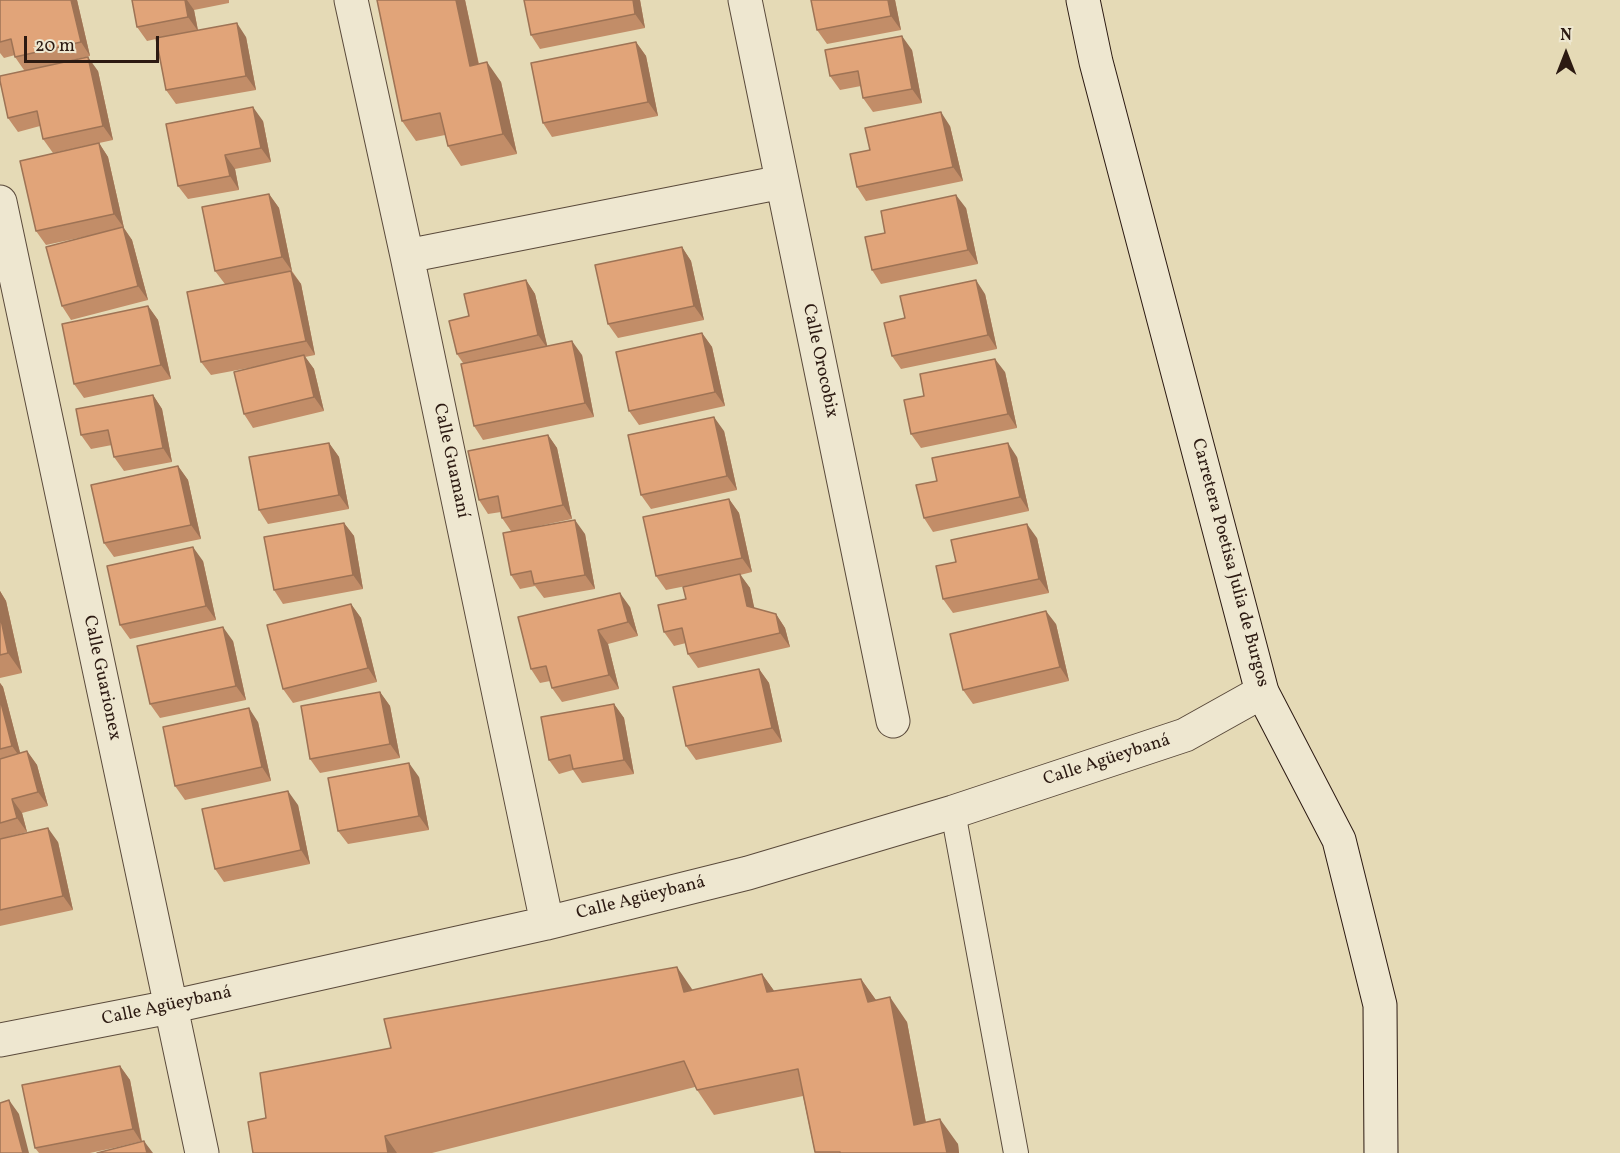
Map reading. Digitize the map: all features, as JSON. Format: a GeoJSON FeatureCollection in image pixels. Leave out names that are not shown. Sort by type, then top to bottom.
{"type":"FeatureCollection","features":[{"type":"Feature","properties":{"kind":"street","name":"Calle Guamaní"},"geometry":{"type":"LineString","coordinates":[[351,0],[548,923]]}},
{"type":"Feature","properties":{"kind":"street","name":"Calle Orocobix"},"geometry":{"type":"LineString","coordinates":[[745,0],[893,721]]}},
{"type":"Feature","properties":{"kind":"street","name":"Carretera Poetisa Julia de Burgos"},"geometry":{"type":"LineString","coordinates":[[1083,0],[1096,62],[1262,692],[1339,840],[1342,851],[1380,1005],[1381,1153]]}},
{"type":"Feature","properties":{"kind":"street"},"geometry":{"type":"LineString","coordinates":[[407,256],[782,182]]}},
{"type":"Feature","properties":{"kind":"street","name":"Calle Guarionex"},"geometry":{"type":"LineString","coordinates":[[0,202],[202,1153]]}},
{"type":"Feature","properties":{"kind":"street","name":"Calle Agüeybaná"},"geometry":{"type":"LineString","coordinates":[[0,1040],[170,1007],[548,923],[747,873],[953,812],[1185,735],[1262,692]]}},
{"type":"Feature","properties":{"kind":"lane"},"geometry":{"type":"LineString","coordinates":[[953,812],[1016,1153]]}},
{"type":"Feature","properties":{"kind":"building"},"geometry":{"type":"Polygon","coordinates":[[[0,0],[71,0],[81,42],[15,57],[11,39],[0,42],[0,0]]]}},
{"type":"Feature","properties":{"kind":"building"},"geometry":{"type":"Polygon","coordinates":[[[132,0],[185,0],[188,17],[137,27],[132,0]]]}},
{"type":"Feature","properties":{"kind":"building"},"geometry":{"type":"Polygon","coordinates":[[[377,0],[456,0],[470,66],[487,62],[503,134],[448,146],[440,113],[402,121],[377,0]]]}},
{"type":"Feature","properties":{"kind":"building"},"geometry":{"type":"Polygon","coordinates":[[[524,0],[633,0],[635,14],[531,35],[524,0]]]}},
{"type":"Feature","properties":{"kind":"building"},"geometry":{"type":"Polygon","coordinates":[[[811,0],[888,0],[891,16],[817,30],[811,0]]]}},
{"type":"Feature","properties":{"kind":"building"},"geometry":{"type":"Polygon","coordinates":[[[237,23],[246,76],[166,90],[156,38],[237,23]]]}},
{"type":"Feature","properties":{"kind":"building"},"geometry":{"type":"Polygon","coordinates":[[[902,36],[912,89],[863,98],[858,71],[830,76],[825,50],[902,36]]]}},
{"type":"Feature","properties":{"kind":"building"},"geometry":{"type":"Polygon","coordinates":[[[636,42],[648,102],[543,123],[531,63],[636,42]]]}},
{"type":"Feature","properties":{"kind":"building"},"geometry":{"type":"Polygon","coordinates":[[[88,57],[103,126],[43,139],[37,111],[8,118],[0,76],[88,57]]]}},
{"type":"Feature","properties":{"kind":"building"},"geometry":{"type":"Polygon","coordinates":[[[253,107],[261,148],[225,155],[230,176],[178,186],[166,124],[253,107]]]}},
{"type":"Feature","properties":{"kind":"building"},"geometry":{"type":"Polygon","coordinates":[[[941,112],[953,167],[857,187],[850,154],[870,150],[865,128],[941,112]]]}},
{"type":"Feature","properties":{"kind":"building"},"geometry":{"type":"Polygon","coordinates":[[[99,143],[114,214],[36,231],[20,161],[99,143]]]}},
{"type":"Feature","properties":{"kind":"building"},"geometry":{"type":"Polygon","coordinates":[[[269,194],[282,257],[215,271],[202,207],[269,194]]]}},
{"type":"Feature","properties":{"kind":"building"},"geometry":{"type":"Polygon","coordinates":[[[956,195],[968,250],[872,270],[865,237],[885,233],[881,211],[956,195]]]}},
{"type":"Feature","properties":{"kind":"building"},"geometry":{"type":"Polygon","coordinates":[[[123,227],[138,286],[62,306],[46,247],[123,227]]]}},
{"type":"Feature","properties":{"kind":"building"},"geometry":{"type":"Polygon","coordinates":[[[682,247],[694,306],[608,324],[595,265],[682,247]]]}},
{"type":"Feature","properties":{"kind":"building"},"geometry":{"type":"Polygon","coordinates":[[[291,271],[306,341],[201,362],[187,292],[291,271]]]}},
{"type":"Feature","properties":{"kind":"building"},"geometry":{"type":"Polygon","coordinates":[[[526,280],[538,335],[457,354],[449,321],[469,316],[464,294],[526,280]]]}},
{"type":"Feature","properties":{"kind":"building"},"geometry":{"type":"Polygon","coordinates":[[[976,280],[988,335],[892,356],[884,323],[905,318],[900,296],[976,280]]]}},
{"type":"Feature","properties":{"kind":"building"},"geometry":{"type":"Polygon","coordinates":[[[148,306],[161,365],[74,384],[62,324],[148,306]]]}},
{"type":"Feature","properties":{"kind":"building"},"geometry":{"type":"Polygon","coordinates":[[[702,333],[715,392],[629,411],[616,352],[702,333]]]}},
{"type":"Feature","properties":{"kind":"building"},"geometry":{"type":"Polygon","coordinates":[[[572,341],[585,403],[474,426],[461,364],[572,341]]]}},
{"type":"Feature","properties":{"kind":"building"},"geometry":{"type":"Polygon","coordinates":[[[304,355],[314,397],[244,414],[234,372],[304,355]]]}},
{"type":"Feature","properties":{"kind":"building"},"geometry":{"type":"Polygon","coordinates":[[[995,359],[1008,414],[911,434],[904,400],[924,396],[920,374],[995,359]]]}},
{"type":"Feature","properties":{"kind":"building"},"geometry":{"type":"Polygon","coordinates":[[[153,395],[163,448],[114,457],[108,430],[81,435],[76,409],[153,395]]]}},
{"type":"Feature","properties":{"kind":"building"},"geometry":{"type":"Polygon","coordinates":[[[714,417],[727,476],[641,495],[628,435],[714,417]]]}},
{"type":"Feature","properties":{"kind":"building"},"geometry":{"type":"Polygon","coordinates":[[[548,435],[563,505],[502,518],[498,496],[479,500],[468,451],[548,435]]]}},
{"type":"Feature","properties":{"kind":"building"},"geometry":{"type":"Polygon","coordinates":[[[329,443],[339,495],[259,510],[249,457],[329,443]]]}},
{"type":"Feature","properties":{"kind":"building"},"geometry":{"type":"Polygon","coordinates":[[[1008,443],[1020,497],[924,518],[916,485],[937,481],[932,458],[1008,443]]]}},
{"type":"Feature","properties":{"kind":"building"},"geometry":{"type":"Polygon","coordinates":[[[178,466],[191,525],[104,543],[91,485],[178,466]]]}},
{"type":"Feature","properties":{"kind":"building"},"geometry":{"type":"Polygon","coordinates":[[[729,499],[742,558],[656,576],[643,517],[729,499]]]}},
{"type":"Feature","properties":{"kind":"building"},"geometry":{"type":"Polygon","coordinates":[[[575,520],[585,575],[534,584],[531,571],[511,575],[503,533],[575,520]]]}},
{"type":"Feature","properties":{"kind":"building"},"geometry":{"type":"Polygon","coordinates":[[[344,523],[353,575],[274,590],[264,537],[344,523]]]}},
{"type":"Feature","properties":{"kind":"building"},"geometry":{"type":"Polygon","coordinates":[[[1027,524],[1039,579],[943,599],[936,566],[956,562],[951,540],[1027,524]]]}},
{"type":"Feature","properties":{"kind":"building"},"geometry":{"type":"Polygon","coordinates":[[[193,547],[206,606],[120,625],[107,566],[193,547]]]}},
{"type":"Feature","properties":{"kind":"building"},"geometry":{"type":"Polygon","coordinates":[[[740,574],[747,606],[776,614],[780,633],[688,654],[682,628],[664,632],[658,605],[686,599],[683,587],[740,574]]]}},
{"type":"Feature","properties":{"kind":"building"},"geometry":{"type":"Polygon","coordinates":[[[620,593],[628,622],[598,630],[609,675],[552,688],[546,666],[531,669],[518,617],[620,593]]]}},
{"type":"Feature","properties":{"kind":"building"},"geometry":{"type":"Polygon","coordinates":[[[351,604],[368,668],[283,689],[267,625],[351,604]]]}},
{"type":"Feature","properties":{"kind":"building"},"geometry":{"type":"Polygon","coordinates":[[[1046,611],[1060,667],[963,690],[950,634],[1046,611]]]}},
{"type":"Feature","properties":{"kind":"building"},"geometry":{"type":"Polygon","coordinates":[[[0,615],[8,653],[0,655],[0,615]]]}},
{"type":"Feature","properties":{"kind":"building"},"geometry":{"type":"Polygon","coordinates":[[[223,627],[236,686],[150,704],[137,646],[223,627]]]}},
{"type":"Feature","properties":{"kind":"building"},"geometry":{"type":"Polygon","coordinates":[[[759,669],[772,728],[686,746],[673,687],[759,669]]]}},
{"type":"Feature","properties":{"kind":"building"},"geometry":{"type":"Polygon","coordinates":[[[380,692],[390,744],[310,759],[301,706],[380,692]]]}},
{"type":"Feature","properties":{"kind":"building"},"geometry":{"type":"Polygon","coordinates":[[[0,699],[12,746],[0,749],[0,699]]]}},
{"type":"Feature","properties":{"kind":"building"},"geometry":{"type":"Polygon","coordinates":[[[614,704],[624,760],[573,769],[570,755],[549,760],[541,717],[614,704]]]}},
{"type":"Feature","properties":{"kind":"building"},"geometry":{"type":"Polygon","coordinates":[[[249,708],[262,767],[175,786],[163,727],[249,708]]]}},
{"type":"Feature","properties":{"kind":"building"},"geometry":{"type":"Polygon","coordinates":[[[27,751],[38,792],[12,799],[17,818],[0,823],[0,759],[27,751]]]}},
{"type":"Feature","properties":{"kind":"building"},"geometry":{"type":"Polygon","coordinates":[[[409,763],[419,816],[338,831],[328,778],[409,763]]]}},
{"type":"Feature","properties":{"kind":"building"},"geometry":{"type":"Polygon","coordinates":[[[288,791],[301,850],[215,869],[202,809],[288,791]]]}},
{"type":"Feature","properties":{"kind":"building"},"geometry":{"type":"Polygon","coordinates":[[[48,828],[63,896],[0,910],[0,839],[48,828]]]}},
{"type":"Feature","properties":{"kind":"building"},"geometry":{"type":"Polygon","coordinates":[[[677,967],[684,992],[762,974],[767,992],[861,979],[868,1002],[890,997],[914,1125],[940,1119],[947,1153],[815,1152],[798,1069],[697,1090],[684,1061],[385,1136],[388,1153],[253,1153],[248,1122],[266,1118],[260,1073],[391,1048],[384,1019],[677,967]]]}},
{"type":"Feature","properties":{"kind":"building"},"geometry":{"type":"Polygon","coordinates":[[[120,1066],[133,1129],[35,1148],[22,1085],[120,1066]]]}},
{"type":"Feature","properties":{"kind":"building"},"geometry":{"type":"Polygon","coordinates":[[[9,1100],[23,1153],[0,1153],[0,1103],[9,1100]]]}},
{"type":"Feature","properties":{"kind":"building"},"geometry":{"type":"Polygon","coordinates":[[[144,1141],[147,1153],[97,1153],[144,1141]]]}}]}
